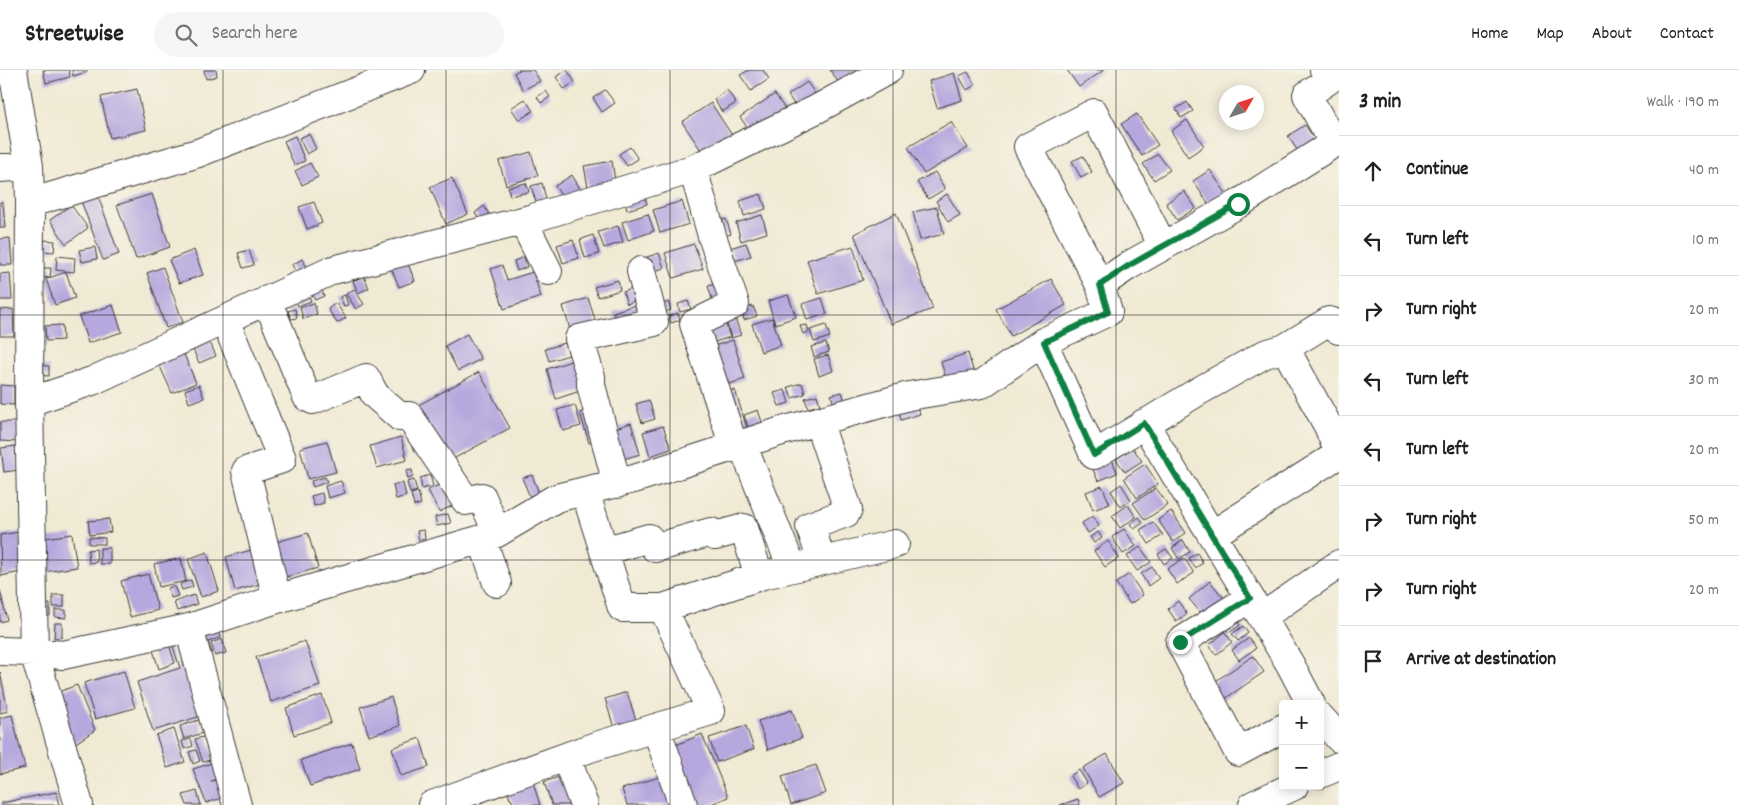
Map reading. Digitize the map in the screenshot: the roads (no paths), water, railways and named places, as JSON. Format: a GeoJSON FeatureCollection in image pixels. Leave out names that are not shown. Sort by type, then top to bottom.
{"type":"FeatureCollection","features":[{"type":"Feature","properties":{"kind":"street"},"geometry":{"type":"LineString","coordinates":[[13,70],[28,166],[30,204],[29,402],[34,652],[79,805]]}},
{"type":"Feature","properties":{"kind":"street"},"geometry":{"type":"LineString","coordinates":[[30,204],[198,154],[411,70]]}},
{"type":"Feature","properties":{"kind":"street"},"geometry":{"type":"LineString","coordinates":[[29,402],[92,380],[333,270],[523,221],[693,169],[818,109],[888,70]]}},
{"type":"Feature","properties":{"kind":"street"},"geometry":{"type":"LineString","coordinates":[[1100,285],[1128,266],[1336,146],[1306,95],[1330,79],[1324,70]]}},
{"type":"Feature","properties":{"kind":"street"},"geometry":{"type":"LineString","coordinates":[[0,651],[63,655],[189,628],[277,599],[490,536],[556,498],[617,484],[782,431],[909,396],[982,384],[1044,342],[1108,312],[1100,285],[1028,147],[1094,113],[1163,246]]}},
{"type":"Feature","properties":{"kind":"street"},"geometry":{"type":"LineString","coordinates":[[0,168],[28,166]]}},
{"type":"Feature","properties":{"kind":"street"},"geometry":{"type":"LineString","coordinates":[[693,169],[712,236],[735,304],[694,324],[738,446],[792,568]]}},
{"type":"Feature","properties":{"kind":"street"},"geometry":{"type":"LineString","coordinates":[[523,221],[548,271]]}},
{"type":"Feature","properties":{"kind":"street"},"geometry":{"type":"LineString","coordinates":[[617,484],[591,377],[579,339],[654,322],[640,271]]}},
{"type":"Feature","properties":{"kind":"street"},"geometry":{"type":"LineString","coordinates":[[267,300],[307,397],[313,400],[366,378],[375,395],[400,417],[409,416],[466,501],[482,497],[490,536],[496,583]]}},
{"type":"Feature","properties":{"kind":"street"},"geometry":{"type":"LineString","coordinates":[[225,320],[282,459],[246,470],[277,599]]}},
{"type":"Feature","properties":{"kind":"street"},"geometry":{"type":"LineString","coordinates":[[1044,342],[1094,455],[1199,391],[1265,354],[1286,348],[1329,321],[1333,322],[1339,330]]}},
{"type":"Feature","properties":{"kind":"street"},"geometry":{"type":"LineString","coordinates":[[1212,535],[1339,454],[1328,426],[1286,348]]}},
{"type":"Feature","properties":{"kind":"street"},"geometry":{"type":"LineString","coordinates":[[818,421],[848,510],[846,513],[810,526],[822,561]]}},
{"type":"Feature","properties":{"kind":"street"},"geometry":{"type":"LineString","coordinates":[[1144,423],[1290,664],[1309,700]]}},
{"type":"Feature","properties":{"kind":"street"},"geometry":{"type":"LineString","coordinates":[[585,492],[622,608],[663,608],[759,576],[895,544]]}},
{"type":"Feature","properties":{"kind":"street"},"geometry":{"type":"LineString","coordinates":[[604,550],[649,538],[655,548],[711,532],[715,536],[744,528],[759,576]]}},
{"type":"Feature","properties":{"kind":"street"},"geometry":{"type":"LineString","coordinates":[[1279,730],[1238,752],[1180,642],[1256,607],[1339,564]]}},
{"type":"Feature","properties":{"kind":"street"},"geometry":{"type":"LineString","coordinates":[[432,805],[593,747],[711,711],[663,608]]}},
{"type":"Feature","properties":{"kind":"street"},"geometry":{"type":"LineString","coordinates":[[189,628],[237,805]]}},
{"type":"Feature","properties":{"kind":"street"},"geometry":{"type":"LineString","coordinates":[[1324,721],[1339,738]]}},
{"type":"Feature","properties":{"kind":"street"},"geometry":{"type":"LineString","coordinates":[[656,728],[683,805]]}},
{"type":"Feature","properties":{"kind":"street"},"geometry":{"type":"LineString","coordinates":[[566,757],[584,805]]}},
{"type":"Feature","properties":{"kind":"street"},"geometry":{"type":"LineString","coordinates":[[1324,772],[1339,766]]}},
{"type":"Feature","properties":{"kind":"street"},"geometry":{"type":"LineString","coordinates":[[1253,805],[1285,790]]}}]}
